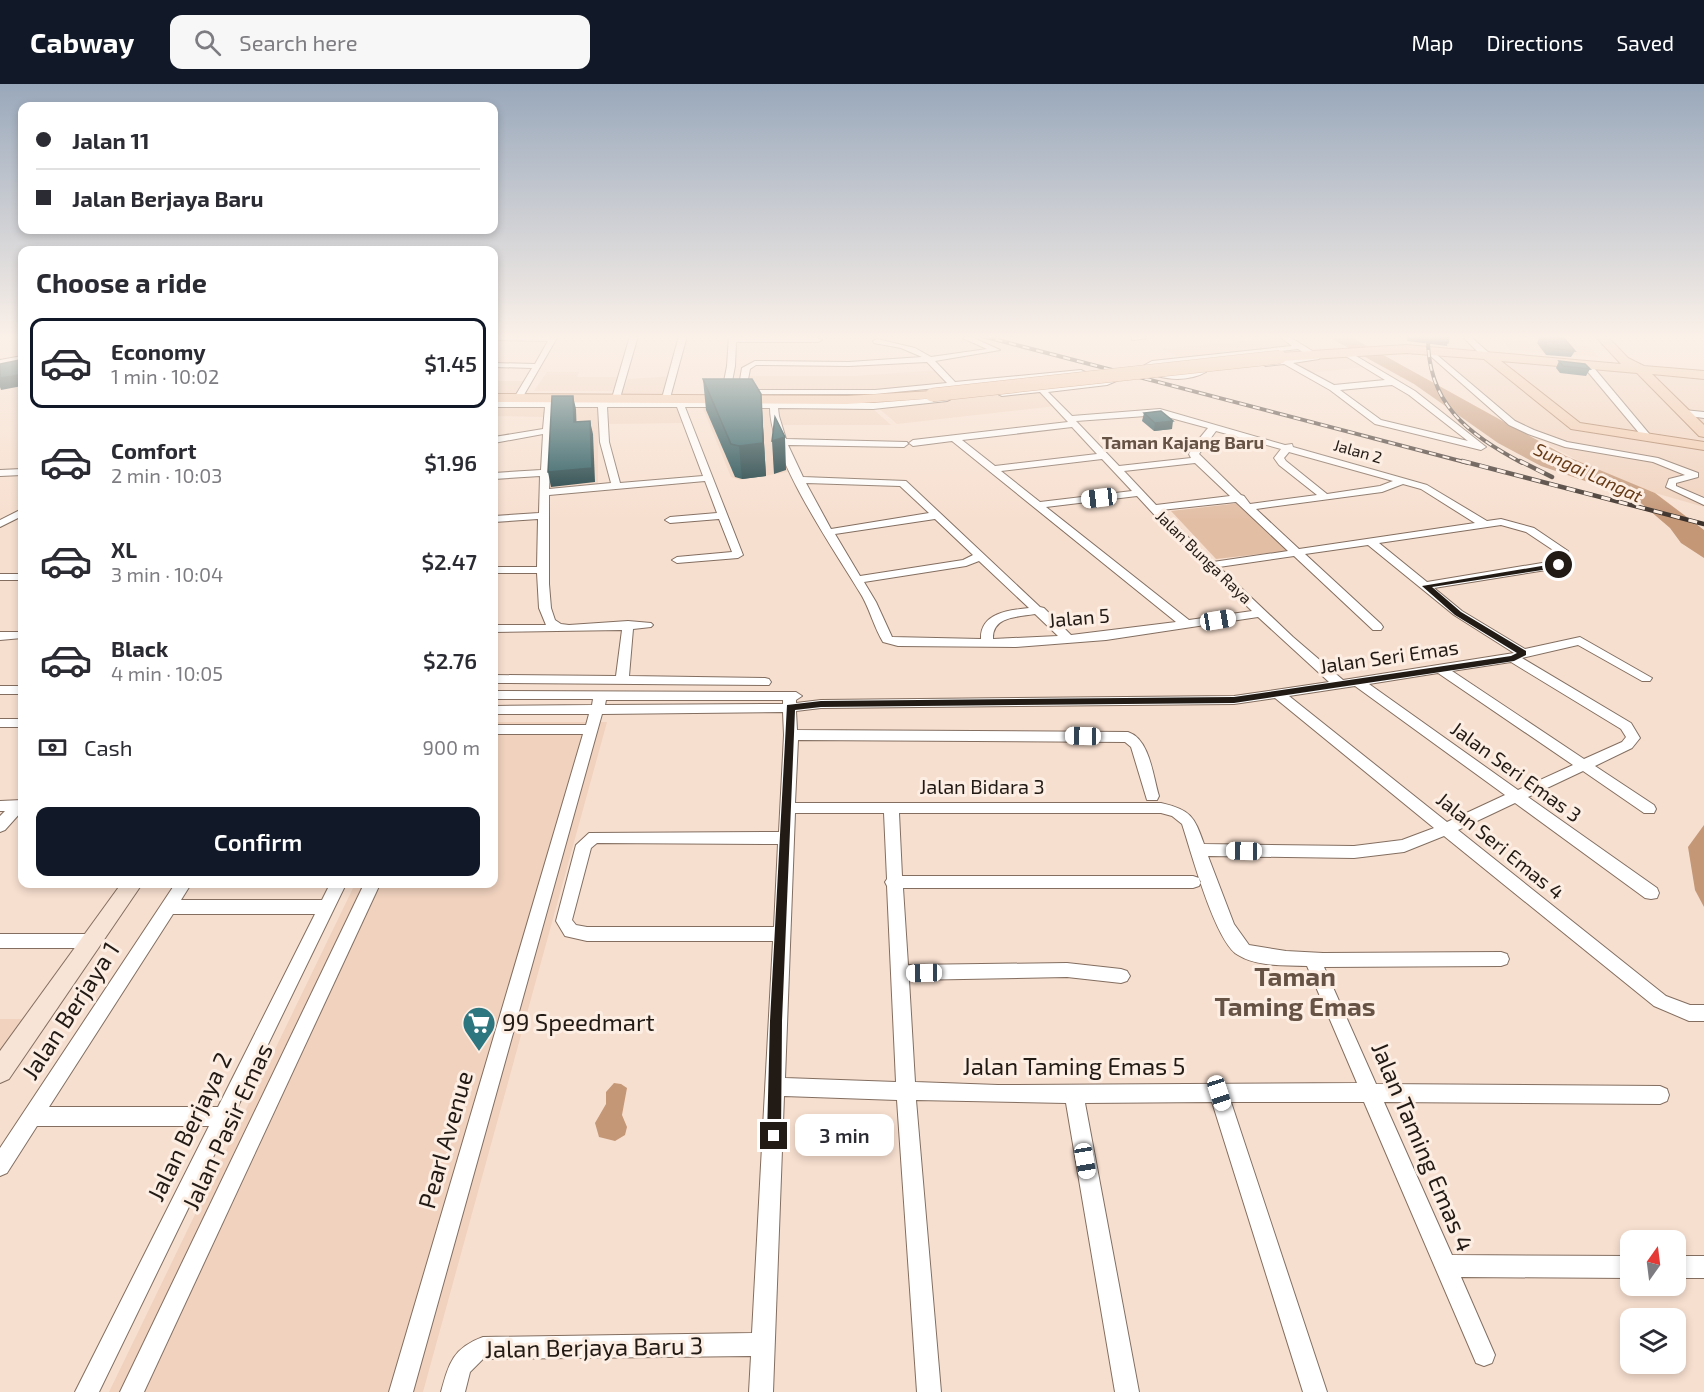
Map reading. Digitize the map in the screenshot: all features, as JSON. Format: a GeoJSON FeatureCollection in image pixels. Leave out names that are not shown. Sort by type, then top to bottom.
{"type":"FeatureCollection","features":[{"type":"Feature","properties":{"kind":"main road"},"geometry":{"type":"LineString","coordinates":[[498,398],[607,400],[729,397]]}},
{"type":"Feature","properties":{"kind":"main road"},"geometry":{"type":"LineString","coordinates":[[750,397],[773,402],[821,403],[904,397]]}},
{"type":"Feature","properties":{"kind":"main road"},"geometry":{"type":"LineString","coordinates":[[1539,397],[1576,426],[1704,446]]}},
{"type":"Feature","properties":{"kind":"main road"},"geometry":{"type":"LineString","coordinates":[[1669,397],[1704,433]]}},
{"type":"Feature","properties":{"kind":"main road"},"geometry":{"type":"LineString","coordinates":[[1685,444],[1704,451]]}},
{"type":"Feature","properties":{"kind":"street"},"geometry":{"type":"LineString","coordinates":[[608,397],[602,433],[604,452],[616,484]]}},
{"type":"Feature","properties":{"kind":"street"},"geometry":{"type":"LineString","coordinates":[[821,403],[890,405],[971,397]]}},
{"type":"Feature","properties":{"kind":"street","name":"Jalan Bunga Raya"},"geometry":{"type":"LineString","coordinates":[[1049,397],[1153,508],[1261,613],[1340,684]]}},
{"type":"Feature","properties":{"kind":"street"},"geometry":{"type":"LineString","coordinates":[[1346,397],[1383,424],[1481,447],[1417,397]]}},
{"type":"Feature","properties":{"kind":"street"},"geometry":{"type":"LineString","coordinates":[[1482,397],[1512,423],[1565,444],[1670,464],[1695,475],[1672,481],[1669,484],[1704,502]]}},
{"type":"Feature","properties":{"kind":"street"},"geometry":{"type":"LineString","coordinates":[[1616,397],[1648,438]]}},
{"type":"Feature","properties":{"kind":"street"},"geometry":{"type":"LineString","coordinates":[[498,404],[549,404],[607,400],[680,404],[773,402],[782,442],[857,580],[966,562],[981,556]]}},
{"type":"Feature","properties":{"kind":"street"},"geometry":{"type":"LineString","coordinates":[[549,404],[543,516],[542,604],[548,620],[557,628]]}},
{"type":"Feature","properties":{"kind":"street"},"geometry":{"type":"LineString","coordinates":[[677,560],[738,555],[680,404]]}},
{"type":"Feature","properties":{"kind":"street","name":"Jalan 2"},"geometry":{"type":"LineString","coordinates":[[782,442],[908,443],[1147,411],[1215,426],[1405,480],[1438,493],[1486,525]]}},
{"type":"Feature","properties":{"kind":"street"},"geometry":{"type":"LineString","coordinates":[[1684,413],[1704,415]]}},
{"type":"Feature","properties":{"kind":"street"},"geometry":{"type":"LineString","coordinates":[[1215,426],[1197,447],[1194,454],[1197,460],[1241,498],[1377,627]]}},
{"type":"Feature","properties":{"kind":"street"},"geometry":{"type":"LineString","coordinates":[[498,439],[548,431]]}},
{"type":"Feature","properties":{"kind":"street"},"geometry":{"type":"LineString","coordinates":[[954,438],[1186,624]]}},
{"type":"Feature","properties":{"kind":"street"},"geometry":{"type":"LineString","coordinates":[[1289,446],[1279,458],[1282,463],[1324,496]]}},
{"type":"Feature","properties":{"kind":"street"},"geometry":{"type":"LineString","coordinates":[[993,469],[1104,456]]}},
{"type":"Feature","properties":{"kind":"street"},"geometry":{"type":"LineString","coordinates":[[1117,469],[1197,460]]}},
{"type":"Feature","properties":{"kind":"street"},"geometry":{"type":"LineString","coordinates":[[0,472],[18,472]]}},
{"type":"Feature","properties":{"kind":"street"},"geometry":{"type":"LineString","coordinates":[[498,476],[546,473]]}},
{"type":"Feature","properties":{"kind":"street"},"geometry":{"type":"LineString","coordinates":[[544,492],[616,484],[708,478]]}},
{"type":"Feature","properties":{"kind":"street"},"geometry":{"type":"LineString","coordinates":[[801,480],[897,481],[903,483],[1040,610],[1068,639]]}},
{"type":"Feature","properties":{"kind":"street"},"geometry":{"type":"LineString","coordinates":[[1250,507],[1382,489],[1405,480]]}},
{"type":"Feature","properties":{"kind":"street"},"geometry":{"type":"LineString","coordinates":[[1038,505],[1139,493]]}},
{"type":"Feature","properties":{"kind":"street"},"geometry":{"type":"LineString","coordinates":[[1153,508],[1241,498]]}},
{"type":"Feature","properties":{"kind":"street"},"geometry":{"type":"LineString","coordinates":[[829,532],[931,517],[936,513]]}},
{"type":"Feature","properties":{"kind":"street"},"geometry":{"type":"LineString","coordinates":[[0,524],[18,514]]}},
{"type":"Feature","properties":{"kind":"street"},"geometry":{"type":"LineString","coordinates":[[498,519],[543,516]]}},
{"type":"Feature","properties":{"kind":"street"},"geometry":{"type":"LineString","coordinates":[[670,520],[723,516]]}},
{"type":"Feature","properties":{"kind":"street"},"geometry":{"type":"LineString","coordinates":[[1213,565],[1501,522],[1530,530],[1564,553],[1566,561],[1559,565],[1426,586]]}},
{"type":"Feature","properties":{"kind":"street"},"geometry":{"type":"LineString","coordinates":[[1371,542],[1458,613],[1518,656],[1626,726],[1633,738],[1627,745],[1517,797],[1446,830],[1404,846],[1375,851],[1200,850],[1218,906],[1235,941],[1243,950],[1256,957],[1501,959]]}},
{"type":"Feature","properties":{"kind":"street"},"geometry":{"type":"LineString","coordinates":[[498,570],[544,570]]}},
{"type":"Feature","properties":{"kind":"street"},"geometry":{"type":"LineString","coordinates":[[0,577],[18,577]]}},
{"type":"Feature","properties":{"kind":"street","name":"Jalan 5"},"geometry":{"type":"LineString","coordinates":[[857,580],[869,599],[887,639],[898,642],[987,643],[1068,639],[1261,613]]}},
{"type":"Feature","properties":{"kind":"street"},"geometry":{"type":"LineString","coordinates":[[987,643],[986,628],[990,622],[1040,610]]}},
{"type":"Feature","properties":{"kind":"street"},"geometry":{"type":"LineString","coordinates":[[622,680],[628,625]]}},
{"type":"Feature","properties":{"kind":"street"},"geometry":{"type":"LineString","coordinates":[[498,629],[569,629],[647,625]]}},
{"type":"Feature","properties":{"kind":"street"},"geometry":{"type":"LineString","coordinates":[[0,636],[18,635]]}},
{"type":"Feature","properties":{"kind":"street","name":"Jalan Seri Emas"},"geometry":{"type":"LineString","coordinates":[[790,702],[821,704],[1234,700],[1518,656],[1580,641],[1586,642],[1646,678]]}},
{"type":"Feature","properties":{"kind":"street"},"geometry":{"type":"LineString","coordinates":[[1440,669],[1649,809]]}},
{"type":"Feature","properties":{"kind":"street"},"geometry":{"type":"LineString","coordinates":[[498,679],[765,682]]}},
{"type":"Feature","properties":{"kind":"street","name":"Jalan Seri Emas 3"},"geometry":{"type":"LineString","coordinates":[[1358,682],[1651,893]]}},
{"type":"Feature","properties":{"kind":"street"},"geometry":{"type":"LineString","coordinates":[[0,690],[18,690]]}},
{"type":"Feature","properties":{"kind":"street","name":"Jalan Seri Emas 4"},"geometry":{"type":"LineString","coordinates":[[1278,694],[1660,1001],[1689,1013],[1704,1013]]}},
{"type":"Feature","properties":{"kind":"street"},"geometry":{"type":"LineString","coordinates":[[498,695],[601,695],[790,702]]}},
{"type":"Feature","properties":{"kind":"street","name":"Pearl Avenue"},"geometry":{"type":"LineString","coordinates":[[400,1392],[601,695]]}},
{"type":"Feature","properties":{"kind":"street"},"geometry":{"type":"LineString","coordinates":[[498,710],[597,711],[790,702]]}},
{"type":"Feature","properties":{"kind":"street"},"geometry":{"type":"LineString","coordinates":[[761,1392],[784,838],[791,735],[790,702]]}},
{"type":"Feature","properties":{"kind":"street"},"geometry":{"type":"LineString","coordinates":[[0,723],[18,723]]}},
{"type":"Feature","properties":{"kind":"street"},"geometry":{"type":"LineString","coordinates":[[498,729],[591,730]]}},
{"type":"Feature","properties":{"kind":"street"},"geometry":{"type":"LineString","coordinates":[[791,735],[1128,737],[1137,745],[1152,796]]}},
{"type":"Feature","properties":{"kind":"street"},"geometry":{"type":"LineString","coordinates":[[0,806],[18,805]]}},
{"type":"Feature","properties":{"kind":"street"},"geometry":{"type":"LineString","coordinates":[[0,826],[18,807]]}},
{"type":"Feature","properties":{"kind":"street","name":"Jalan Bidara 3"},"geometry":{"type":"LineString","coordinates":[[786,808],[1161,808],[1177,812],[1188,821],[1200,850]]}},
{"type":"Feature","properties":{"kind":"street"},"geometry":{"type":"LineString","coordinates":[[891,809],[893,882],[906,1091],[929,1392]]}},
{"type":"Feature","properties":{"kind":"street"},"geometry":{"type":"LineString","coordinates":[[780,934],[586,934],[571,931],[564,921],[584,845],[594,837],[784,838]]}},
{"type":"Feature","properties":{"kind":"street"},"geometry":{"type":"LineString","coordinates":[[893,882],[1193,882]]}},
{"type":"Feature","properties":{"kind":"street"},"geometry":{"type":"LineString","coordinates":[[0,1071],[129,888]]}},
{"type":"Feature","properties":{"kind":"street","name":"Jalan Berjaya 1"},"geometry":{"type":"LineString","coordinates":[[0,1166],[180,888]]}},
{"type":"Feature","properties":{"kind":"street","name":"Jalan Berjaya 2"},"geometry":{"type":"LineString","coordinates":[[87,1392],[336,888]]}},
{"type":"Feature","properties":{"kind":"street","name":"Jalan Pasir Emas"},"geometry":{"type":"LineString","coordinates":[[132,1392],[370,888]]}},
{"type":"Feature","properties":{"kind":"street"},"geometry":{"type":"LineString","coordinates":[[167,907],[326,907]]}},
{"type":"Feature","properties":{"kind":"street"},"geometry":{"type":"LineString","coordinates":[[0,941],[92,941]]}},
{"type":"Feature","properties":{"kind":"street","name":"Jalan Taming Emas 4"},"geometry":{"type":"LineString","coordinates":[[1312,959],[1484,1355]]}},
{"type":"Feature","properties":{"kind":"street"},"geometry":{"type":"LineString","coordinates":[[900,974],[1067,970],[1121,976]]}},
{"type":"Feature","properties":{"kind":"street","name":"Jalan Taming Emas 5"},"geometry":{"type":"LineString","coordinates":[[775,1087],[1074,1093],[1660,1095]]}},
{"type":"Feature","properties":{"kind":"street"},"geometry":{"type":"LineString","coordinates":[[1074,1093],[1127,1392]]}},
{"type":"Feature","properties":{"kind":"street"},"geometry":{"type":"LineString","coordinates":[[1219,1093],[1315,1392]]}},
{"type":"Feature","properties":{"kind":"street"},"geometry":{"type":"LineString","coordinates":[[31,1117],[224,1116]]}},
{"type":"Feature","properties":{"kind":"street"},"geometry":{"type":"LineString","coordinates":[[1445,1266],[1620,1267]]}},
{"type":"Feature","properties":{"kind":"street"},"geometry":{"type":"LineString","coordinates":[[1686,1267],[1704,1267]]}},
{"type":"Feature","properties":{"kind":"street","name":"Jalan Berjaya Baru 3"},"geometry":{"type":"LineString","coordinates":[[453,1392],[464,1358],[472,1351],[483,1348],[763,1344]]}},
{"type":"Feature","properties":{"kind":"shaded area"},"geometry":{"type":"Polygon","coordinates":[[[979,397],[1047,397],[1056,406],[897,424],[877,407],[979,397]]]}},
{"type":"Feature","properties":{"kind":"shaded area"},"geometry":{"type":"Polygon","coordinates":[[[1478,397],[1704,397],[1704,507],[1655,493],[1594,469],[1505,422],[1478,397]]]}},
{"type":"Feature","properties":{"kind":"shaded area"},"geometry":{"type":"Polygon","coordinates":[[[606,405],[678,405],[685,423],[604,424],[606,405]]]}},
{"type":"Feature","properties":{"kind":"shaded area"},"geometry":{"type":"Polygon","coordinates":[[[498,406],[546,406],[544,417],[498,416],[498,406]]]}},
{"type":"Feature","properties":{"kind":"shaded area"},"geometry":{"type":"Polygon","coordinates":[[[552,406],[598,406],[598,484],[548,490],[552,406]]]}},
{"type":"Feature","properties":{"kind":"shaded area"},"geometry":{"type":"Polygon","coordinates":[[[702,406],[768,408],[793,471],[740,480],[731,477],[702,406]]]}},
{"type":"Feature","properties":{"kind":"shaded area"},"geometry":{"type":"Polygon","coordinates":[[[777,407],[872,408],[891,425],[779,425],[777,407]]]}},
{"type":"Feature","properties":{"kind":"shaded area"},"geometry":{"type":"Polygon","coordinates":[[[1240,503],[1288,551],[1216,559],[1171,511],[1240,503]]]}},
{"type":"Feature","properties":{"kind":"shaded area"},"geometry":{"type":"Polygon","coordinates":[[[498,722],[607,722],[423,1392],[109,1392],[353,888],[498,888],[498,722]]]}},
{"type":"Feature","properties":{"kind":"shaded area"},"geometry":{"type":"Polygon","coordinates":[[[0,1019],[28,1019],[0,1057],[0,1019]]]}},
{"type":"Feature","properties":{"kind":"water","name":"Sungai Langat"},"geometry":{"type":"Polygon","coordinates":[[[1433,397],[1459,397],[1566,456],[1655,493],[1704,530],[1704,558],[1681,543],[1670,528],[1635,498],[1541,466],[1498,443],[1433,397]]]}},
{"type":"Feature","properties":{"kind":"water"},"geometry":{"type":"Polygon","coordinates":[[[1704,825],[1704,907],[1695,890],[1688,847],[1704,825]]]}},
{"type":"Feature","properties":{"kind":"water"},"geometry":{"type":"Polygon","coordinates":[[[614,1083],[627,1088],[622,1115],[627,1127],[625,1135],[615,1141],[599,1137],[595,1123],[606,1104],[606,1092],[614,1083]]]}},
{"type":"Feature","properties":{"kind":"building"},"geometry":{"type":"Polygon","coordinates":[[[552,397],[573,397],[574,422],[590,421],[592,468],[548,472],[552,397]]]}},
{"type":"Feature","properties":{"kind":"building"},"geometry":{"type":"Polygon","coordinates":[[[711,397],[761,397],[763,443],[739,446],[731,444],[711,397]]]}},
{"type":"Feature","properties":{"kind":"building"},"geometry":{"type":"Polygon","coordinates":[[[1161,411],[1173,421],[1155,423],[1144,413],[1161,411]]]}},
{"type":"Feature","properties":{"kind":"building"},"geometry":{"type":"Polygon","coordinates":[[[775,417],[785,437],[772,441],[775,417]]]}},
{"type":"Feature","properties":{"kind":"railway"},"geometry":{"type":"LineString","coordinates":[[1216,397],[1468,463]]}},
{"type":"Feature","properties":{"kind":"railway"},"geometry":{"type":"LineString","coordinates":[[1443,397],[1454,414],[1468,428],[1522,463]]}},
{"type":"Feature","properties":{"kind":"railway"},"geometry":{"type":"LineString","coordinates":[[1462,461],[1704,524]]}},
{"type":"Feature","properties":{"kind":"railway"},"geometry":{"type":"LineString","coordinates":[[1520,461],[1552,477]]}},
{"type":"Feature","properties":{"kind":"place","name":"99 Speedmart"},"geometry":{"type":"Point","coordinates":[479,1052]}},
{"type":"Feature","properties":{"kind":"district","name":"Taman Kajang Baru"},"geometry":{"type":"Point","coordinates":[1183,443]}},
{"type":"Feature","properties":{"kind":"district","name":"Taman Taming Emas"},"geometry":{"type":"Point","coordinates":[1295,992]}},
{"type":"Feature","properties":{"kind":"route"},"geometry":{"type":"LineString","coordinates":[[774,1136],[776,1021],[791,735],[790,708],[821,704],[1234,700],[1514,658],[1523,653],[1458,613],[1426,586],[1559,565]]}}]}
